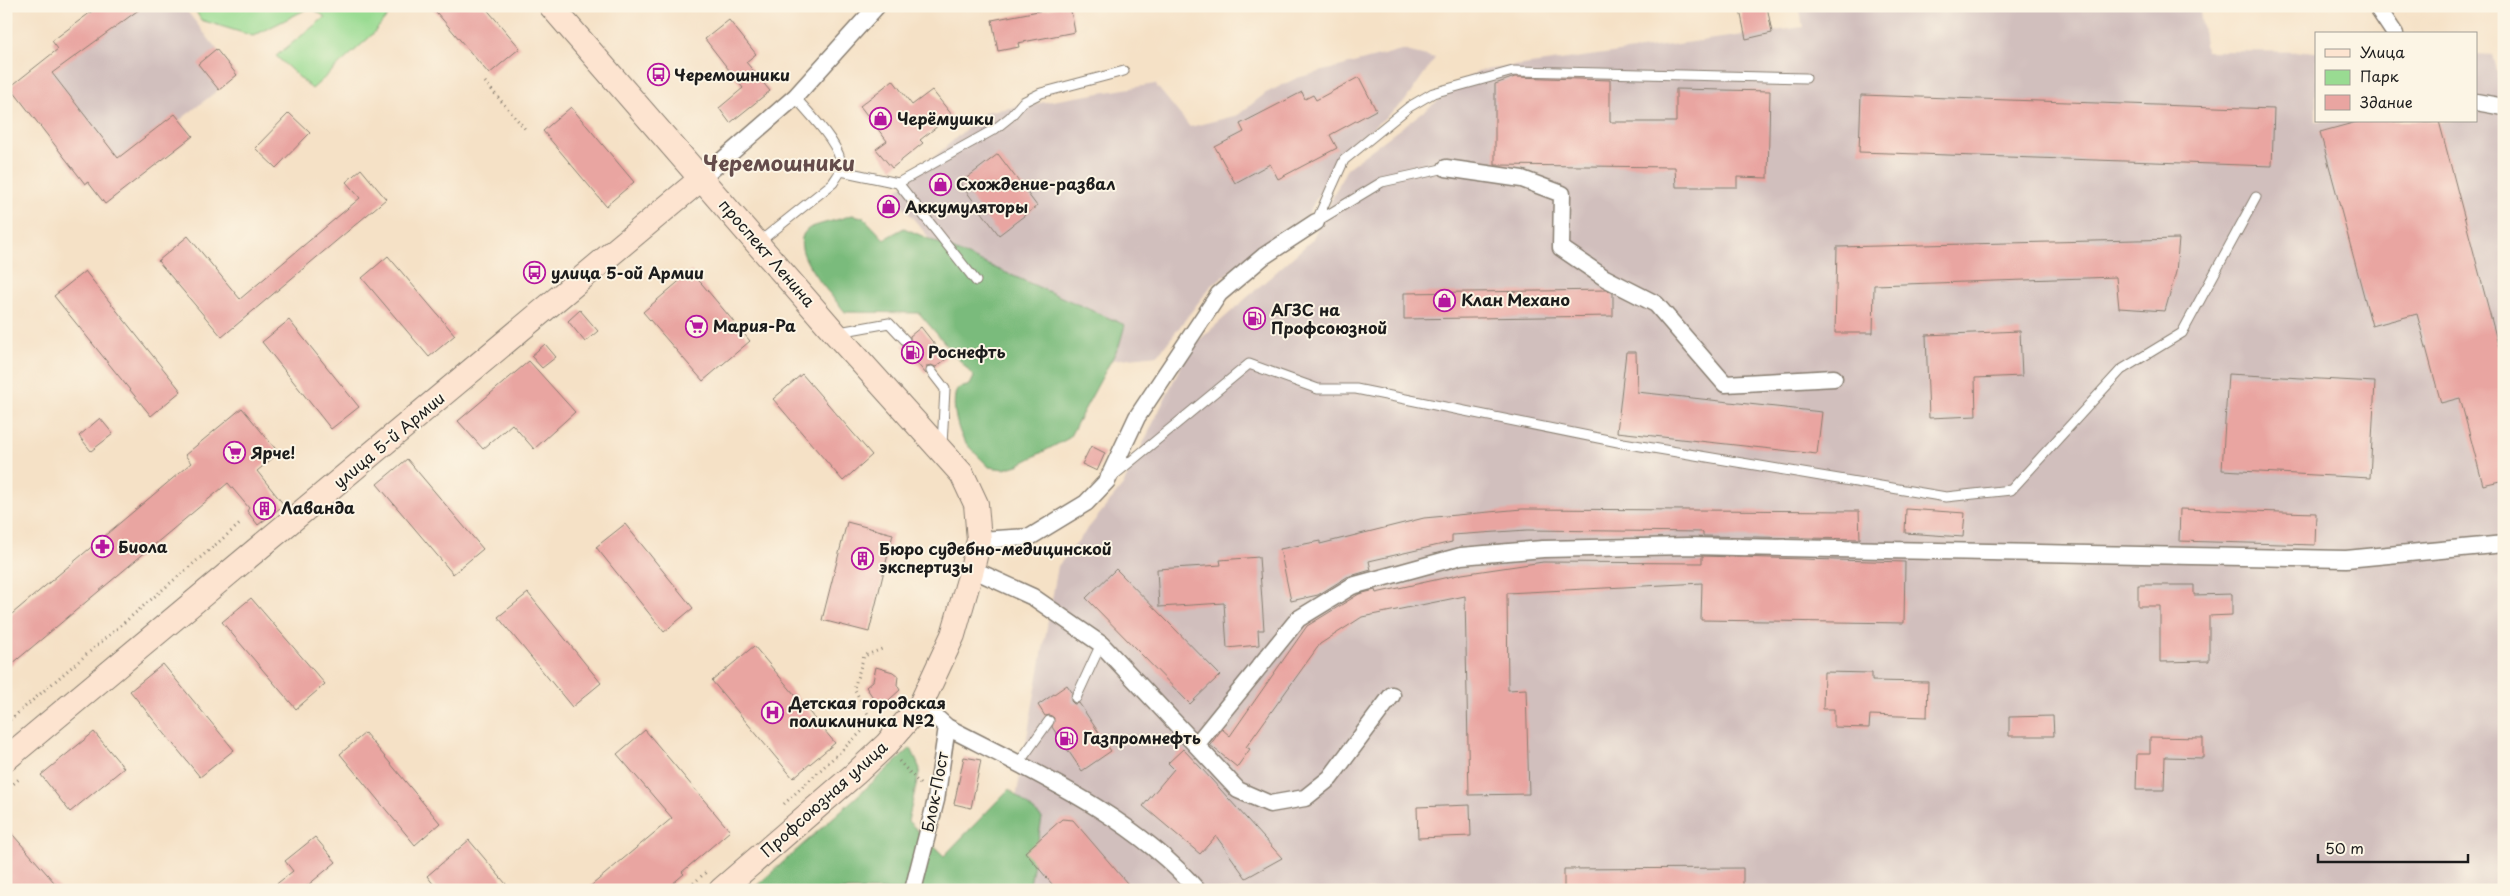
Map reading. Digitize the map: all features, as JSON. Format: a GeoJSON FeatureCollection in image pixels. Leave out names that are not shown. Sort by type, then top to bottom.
{"type":"FeatureCollection","features":[{"type":"Feature","properties":{"kind":"main road","name":"проспект Ленина"},"geometry":{"type":"LineString","coordinates":[[551,6],[835,333],[962,474],[976,504]]}},
{"type":"Feature","properties":{"kind":"main road","name":"улица 5-й Армии"},"geometry":{"type":"LineString","coordinates":[[6,759],[702,178]]}},
{"type":"Feature","properties":{"kind":"main road","name":"Профсоюзная улица"},"geometry":{"type":"LineString","coordinates":[[721,890],[855,774],[886,744],[921,704],[953,635],[972,569],[979,540],[976,504]]}},
{"type":"Feature","properties":{"kind":"street"},"geometry":{"type":"LineString","coordinates":[[702,178],[795,97],[877,6]]}},
{"type":"Feature","properties":{"kind":"street"},"geometry":{"type":"LineString","coordinates":[[2379,6],[2379,10],[2394,32]]}},
{"type":"Feature","properties":{"kind":"street"},"geometry":{"type":"LineString","coordinates":[[2478,102],[2504,107]]}},
{"type":"Feature","properties":{"kind":"street"},"geometry":{"type":"LineString","coordinates":[[1446,168],[1522,179],[1562,194],[1561,248],[1606,278],[1656,304],[1725,384],[1834,378]]}},
{"type":"Feature","properties":{"kind":"street"},"geometry":{"type":"LineString","coordinates":[[979,540],[1030,537],[1086,503],[1107,481],[1137,417],[1219,294],[1264,256],[1316,222]]}},
{"type":"Feature","properties":{"kind":"street"},"geometry":{"type":"LineString","coordinates":[[1196,745],[1298,619],[1352,586],[1460,556],[1542,549],[1688,546],[2346,559],[2504,544]]}},
{"type":"Feature","properties":{"kind":"street"},"geometry":{"type":"LineString","coordinates":[[972,569],[1033,597],[1101,644],[1238,790],[1270,804],[1305,798],[1330,778],[1392,695]]}},
{"type":"Feature","properties":{"kind":"street"},"geometry":{"type":"LineString","coordinates":[[921,704],[947,727],[1066,789],[1143,840],[1197,890]]}},
{"type":"Feature","properties":{"kind":"street","name":"Блок-Пост"},"geometry":{"type":"LineString","coordinates":[[913,890],[936,800],[947,727]]}},
{"type":"Feature","properties":{"kind":"lane"},"geometry":{"type":"LineString","coordinates":[[898,183],[995,129],[1010,117],[1023,102],[1041,93],[1124,71]]}},
{"type":"Feature","properties":{"kind":"lane"},"geometry":{"type":"LineString","coordinates":[[1316,222],[1344,160],[1409,108],[1433,93],[1513,71],[1806,78]]}},
{"type":"Feature","properties":{"kind":"lane"},"geometry":{"type":"LineString","coordinates":[[758,243],[833,183],[840,171],[840,156],[834,144],[795,97]]}},
{"type":"Feature","properties":{"kind":"lane"},"geometry":{"type":"LineString","coordinates":[[1316,222],[1382,182],[1446,168]]}},
{"type":"Feature","properties":{"kind":"lane"},"geometry":{"type":"LineString","coordinates":[[840,171],[898,183],[976,281]]}},
{"type":"Feature","properties":{"kind":"lane"},"geometry":{"type":"LineString","coordinates":[[1107,481],[1249,364],[1318,389],[1356,389],[1623,443],[1946,497],[2011,490],[2121,370],[2182,333],[2256,197]]}},
{"type":"Feature","properties":{"kind":"lane"},"geometry":{"type":"LineString","coordinates":[[835,333],[889,323],[905,340]]}},
{"type":"Feature","properties":{"kind":"lane"},"geometry":{"type":"LineString","coordinates":[[931,371],[945,389],[942,451]]}},
{"type":"Feature","properties":{"kind":"lane"},"geometry":{"type":"LineString","coordinates":[[1076,698],[1101,644]]}},
{"type":"Feature","properties":{"kind":"lane"},"geometry":{"type":"LineString","coordinates":[[1018,764],[1049,721]]}},
{"type":"Feature","properties":{"kind":"path"},"geometry":{"type":"LineString","coordinates":[[485,82],[526,130]]}},
{"type":"Feature","properties":{"kind":"path"},"geometry":{"type":"LineString","coordinates":[[6,723],[241,523]]}},
{"type":"Feature","properties":{"kind":"path"},"geometry":{"type":"LineString","coordinates":[[781,807],[872,722],[854,688],[864,656],[882,649]]}},
{"type":"Feature","properties":{"kind":"path"},"geometry":{"type":"LineString","coordinates":[[899,761],[936,800]]}},
{"type":"Feature","properties":{"kind":"path"},"geometry":{"type":"LineString","coordinates":[[686,890],[711,868]]}},
{"type":"Feature","properties":{"kind":"shaded area"},"geometry":{"type":"Polygon","coordinates":[[[99,6],[183,6],[237,75],[180,120],[193,136],[105,204],[88,182],[85,184],[10,87],[58,50],[52,41],[99,6]]]}},
{"type":"Feature","properties":{"kind":"shaded area"},"geometry":{"type":"Polygon","coordinates":[[[1799,6],[2199,6],[2206,51],[2315,52],[2315,122],[2478,122],[2478,54],[2492,55],[2504,100],[2504,890],[994,890],[1006,853],[1058,566],[1123,485],[1189,349],[1312,240],[1347,168],[1478,71],[1803,27],[1799,6]]]}},
{"type":"Feature","properties":{"kind":"shaded area"},"geometry":{"type":"Polygon","coordinates":[[[1402,50],[1435,58],[1405,101],[1340,155],[1307,216],[1259,248],[1211,286],[1158,355],[1055,366],[1010,336],[893,194],[985,112],[1155,84],[1190,127],[1238,115],[1266,93],[1297,78],[1402,50]]]}},
{"type":"Feature","properties":{"kind":"green space"},"geometry":{"type":"Polygon","coordinates":[[[193,6],[396,6],[371,36],[312,89],[276,56],[325,17],[311,7],[253,36],[201,20],[193,6]]]}},
{"type":"Feature","properties":{"kind":"green space"},"geometry":{"type":"Polygon","coordinates":[[[852,215],[863,217],[884,239],[904,228],[1125,325],[1119,346],[1069,438],[1018,465],[1004,469],[989,467],[967,445],[958,426],[954,400],[957,389],[970,385],[974,377],[919,313],[845,312],[821,283],[806,259],[802,248],[802,237],[808,229],[852,215]]]}},
{"type":"Feature","properties":{"kind":"green space"},"geometry":{"type":"Polygon","coordinates":[[[911,748],[920,769],[908,821],[944,856],[1009,789],[1042,818],[1029,890],[752,890],[911,748]]]}},
{"type":"Feature","properties":{"kind":"building"},"geometry":{"type":"Polygon","coordinates":[[[99,6],[144,6],[52,73],[118,158],[175,114],[193,136],[105,204],[88,182],[85,184],[10,87],[58,49],[52,41],[99,6]]]}},
{"type":"Feature","properties":{"kind":"building"},"geometry":{"type":"Polygon","coordinates":[[[431,6],[484,6],[520,48],[489,74],[431,6]]]}},
{"type":"Feature","properties":{"kind":"building"},"geometry":{"type":"Polygon","coordinates":[[[1070,6],[1075,32],[1018,43],[1019,47],[998,51],[992,20],[1070,6]]]}},
{"type":"Feature","properties":{"kind":"building"},"geometry":{"type":"Polygon","coordinates":[[[1767,6],[1772,33],[1746,39],[1740,10],[1767,6]]]}},
{"type":"Feature","properties":{"kind":"building"},"geometry":{"type":"Polygon","coordinates":[[[729,20],[756,54],[746,62],[770,91],[730,123],[719,108],[743,88],[705,39],[729,20]]]}},
{"type":"Feature","properties":{"kind":"building"},"geometry":{"type":"Polygon","coordinates":[[[216,49],[237,75],[219,90],[198,64],[216,49]]]}},
{"type":"Feature","properties":{"kind":"building"},"geometry":{"type":"Polygon","coordinates":[[[1359,77],[1376,110],[1330,135],[1337,148],[1278,179],[1270,164],[1235,183],[1215,147],[1244,132],[1240,124],[1302,92],[1305,99],[1313,95],[1316,100],[1359,77]]]}},
{"type":"Feature","properties":{"kind":"building"},"geometry":{"type":"Polygon","coordinates":[[[1515,77],[1610,80],[1610,122],[1676,122],[1676,89],[1770,91],[1768,178],[1737,177],[1737,187],[1676,187],[1675,167],[1495,165],[1495,84],[1515,77]]]}},
{"type":"Feature","properties":{"kind":"building"},"geometry":{"type":"Polygon","coordinates":[[[893,80],[912,105],[932,90],[952,115],[920,140],[923,143],[892,168],[876,149],[887,141],[860,106],[893,80]]]}},
{"type":"Feature","properties":{"kind":"building"},"geometry":{"type":"Polygon","coordinates":[[[1861,95],[2274,109],[2272,166],[1859,152],[1861,95]]]}},
{"type":"Feature","properties":{"kind":"building"},"geometry":{"type":"Polygon","coordinates":[[[571,107],[634,182],[606,206],[543,131],[571,107]]]}},
{"type":"Feature","properties":{"kind":"building"},"geometry":{"type":"Polygon","coordinates":[[[289,113],[310,133],[276,168],[255,148],[289,113]]]}},
{"type":"Feature","properties":{"kind":"building"},"geometry":{"type":"Polygon","coordinates":[[[2356,122],[2439,122],[2504,367],[2504,480],[2483,485],[2460,398],[2441,403],[2417,314],[2372,326],[2320,132],[2356,122]]]}},
{"type":"Feature","properties":{"kind":"building"},"geometry":{"type":"Polygon","coordinates":[[[998,154],[1037,206],[999,235],[960,183],[998,154]]]}},
{"type":"Feature","properties":{"kind":"building"},"geometry":{"type":"Polygon","coordinates":[[[361,169],[386,199],[222,337],[158,261],[188,236],[240,299],[360,198],[346,182],[361,169]]]}},
{"type":"Feature","properties":{"kind":"building"},"geometry":{"type":"Polygon","coordinates":[[[2179,239],[2176,272],[2165,311],[2119,308],[2116,277],[1874,285],[1873,333],[1835,333],[1837,247],[2179,239]]]}},
{"type":"Feature","properties":{"kind":"building"},"geometry":{"type":"Polygon","coordinates":[[[388,256],[455,335],[429,357],[362,278],[388,256]]]}},
{"type":"Feature","properties":{"kind":"building"},"geometry":{"type":"Polygon","coordinates":[[[85,271],[181,391],[151,416],[54,296],[85,271]]]}},
{"type":"Feature","properties":{"kind":"building","name":"Мария-Ра"},"geometry":{"type":"Polygon","coordinates":[[[691,271],[750,341],[703,381],[643,312],[691,271]]]}},
{"type":"Feature","properties":{"kind":"building"},"geometry":{"type":"Polygon","coordinates":[[[1607,290],[1613,293],[1613,316],[1404,319],[1404,293],[1607,290]]]}},
{"type":"Feature","properties":{"kind":"building"},"geometry":{"type":"Polygon","coordinates":[[[580,310],[598,331],[585,342],[568,321],[580,310]]]}},
{"type":"Feature","properties":{"kind":"building"},"geometry":{"type":"Polygon","coordinates":[[[289,320],[359,407],[331,429],[262,342],[289,320]]]}},
{"type":"Feature","properties":{"kind":"building"},"geometry":{"type":"Polygon","coordinates":[[[921,327],[946,359],[936,367],[927,366],[926,374],[902,345],[910,344],[910,336],[921,327]]]}},
{"type":"Feature","properties":{"kind":"building"},"geometry":{"type":"Polygon","coordinates":[[[2020,331],[2022,376],[1975,378],[1976,416],[1929,418],[1926,335],[2020,331]]]}},
{"type":"Feature","properties":{"kind":"building"},"geometry":{"type":"Polygon","coordinates":[[[545,344],[556,357],[542,368],[531,356],[545,344]]]}},
{"type":"Feature","properties":{"kind":"building"},"geometry":{"type":"Polygon","coordinates":[[[1626,352],[1636,352],[1637,392],[1822,412],[1817,454],[1617,432],[1626,352]]]}},
{"type":"Feature","properties":{"kind":"building"},"geometry":{"type":"Polygon","coordinates":[[[529,361],[575,412],[534,449],[512,424],[483,449],[458,421],[529,361]]]}},
{"type":"Feature","properties":{"kind":"building"},"geometry":{"type":"Polygon","coordinates":[[[802,374],[872,455],[843,481],[773,399],[802,374]]]}},
{"type":"Feature","properties":{"kind":"building"},"geometry":{"type":"Polygon","coordinates":[[[2228,374],[2375,382],[2370,478],[2222,470],[2228,374]]]}},
{"type":"Feature","properties":{"kind":"building"},"geometry":{"type":"Polygon","coordinates":[[[242,408],[279,453],[257,471],[284,505],[258,525],[247,511],[249,508],[228,483],[6,669],[6,619],[191,463],[185,455],[242,408]]]}},
{"type":"Feature","properties":{"kind":"building"},"geometry":{"type":"Polygon","coordinates":[[[100,418],[113,434],[91,451],[79,436],[100,418]]]}},
{"type":"Feature","properties":{"kind":"building"},"geometry":{"type":"Polygon","coordinates":[[[1091,446],[1105,453],[1097,471],[1082,464],[1091,446]]]}},
{"type":"Feature","properties":{"kind":"building"},"geometry":{"type":"Polygon","coordinates":[[[407,459],[483,549],[453,574],[377,484],[407,459]]]}},
{"type":"Feature","properties":{"kind":"building"},"geometry":{"type":"Polygon","coordinates":[[[1522,509],[1859,511],[1860,539],[1703,536],[1703,532],[1527,530],[1452,535],[1452,542],[1369,561],[1371,570],[1347,577],[1318,595],[1291,601],[1280,549],[1320,541],[1320,544],[1424,518],[1522,509]]]}},
{"type":"Feature","properties":{"kind":"building"},"geometry":{"type":"Polygon","coordinates":[[[1906,509],[1965,513],[1963,537],[1905,533],[1906,509]]]}},
{"type":"Feature","properties":{"kind":"building"},"geometry":{"type":"Polygon","coordinates":[[[2180,509],[2316,513],[2315,545],[2179,541],[2180,509]]]}},
{"type":"Feature","properties":{"kind":"building","name":"Бюро судебно-медицинской экспертизы"},"geometry":{"type":"Polygon","coordinates":[[[847,522],[893,534],[869,632],[822,620],[847,522]]]}},
{"type":"Feature","properties":{"kind":"building"},"geometry":{"type":"Polygon","coordinates":[[[625,524],[693,608],[664,632],[596,547],[625,524]]]}},
{"type":"Feature","properties":{"kind":"building"},"geometry":{"type":"Polygon","coordinates":[[[1702,556],[1905,562],[1904,623],[1701,620],[1702,583],[1507,593],[1508,690],[1526,689],[1529,794],[1469,795],[1465,596],[1362,617],[1320,644],[1246,747],[1250,749],[1237,767],[1210,745],[1222,729],[1230,736],[1307,626],[1359,594],[1375,590],[1376,593],[1462,574],[1543,562],[1702,563],[1702,556]]]}},
{"type":"Feature","properties":{"kind":"building"},"geometry":{"type":"Polygon","coordinates":[[[1259,557],[1264,630],[1258,630],[1259,645],[1227,648],[1224,603],[1159,607],[1157,569],[1221,565],[1220,560],[1259,557]]]}},
{"type":"Feature","properties":{"kind":"building"},"geometry":{"type":"Polygon","coordinates":[[[1116,569],[1220,675],[1190,704],[1086,598],[1116,569]]]}},
{"type":"Feature","properties":{"kind":"building"},"geometry":{"type":"Polygon","coordinates":[[[2138,585],[2194,585],[2194,595],[2232,594],[2232,615],[2209,616],[2209,661],[2160,662],[2160,606],[2138,606],[2138,585]]]}},
{"type":"Feature","properties":{"kind":"building"},"geometry":{"type":"Polygon","coordinates":[[[528,593],[601,683],[572,707],[498,617],[528,593]]]}},
{"type":"Feature","properties":{"kind":"building"},"geometry":{"type":"Polygon","coordinates":[[[251,598],[325,684],[296,709],[222,622],[251,598]]]}},
{"type":"Feature","properties":{"kind":"building","name":"Детская городская поликлиника №2"},"geometry":{"type":"Polygon","coordinates":[[[754,646],[835,743],[793,778],[712,681],[754,646]]]}},
{"type":"Feature","properties":{"kind":"building"},"geometry":{"type":"Polygon","coordinates":[[[163,664],[234,750],[200,777],[130,691],[163,664]]]}},
{"type":"Feature","properties":{"kind":"building"},"geometry":{"type":"Polygon","coordinates":[[[876,667],[893,672],[898,676],[897,685],[900,690],[880,708],[866,687],[873,681],[876,667]]]}},
{"type":"Feature","properties":{"kind":"building"},"geometry":{"type":"Polygon","coordinates":[[[1824,672],[1872,673],[1872,681],[1928,682],[1927,717],[1870,715],[1869,728],[1834,727],[1834,709],[1823,709],[1824,672]]]}},
{"type":"Feature","properties":{"kind":"building"},"geometry":{"type":"Polygon","coordinates":[[[1067,685],[1072,692],[1071,701],[1074,704],[1079,703],[1111,751],[1082,771],[1052,727],[1054,718],[1050,715],[1045,716],[1038,705],[1067,685]]]}},
{"type":"Feature","properties":{"kind":"building"},"geometry":{"type":"Polygon","coordinates":[[[2053,716],[2054,736],[2009,736],[2009,717],[2053,716]]]}},
{"type":"Feature","properties":{"kind":"building"},"geometry":{"type":"Polygon","coordinates":[[[645,730],[730,831],[682,872],[684,874],[665,890],[586,890],[672,818],[617,754],[645,730]]]}},
{"type":"Feature","properties":{"kind":"building"},"geometry":{"type":"Polygon","coordinates":[[[94,732],[124,768],[70,812],[41,775],[94,732]]]}},
{"type":"Feature","properties":{"kind":"building"},"geometry":{"type":"Polygon","coordinates":[[[365,733],[440,823],[415,845],[340,754],[365,733]]]}},
{"type":"Feature","properties":{"kind":"building"},"geometry":{"type":"Polygon","coordinates":[[[2150,737],[2203,738],[2203,758],[2165,757],[2164,790],[2136,790],[2137,754],[2150,754],[2150,737]]]}},
{"type":"Feature","properties":{"kind":"building"},"geometry":{"type":"Polygon","coordinates":[[[1183,749],[1282,858],[1246,878],[1216,836],[1200,854],[1143,806],[1174,769],[1168,763],[1183,749]]]}},
{"type":"Feature","properties":{"kind":"building"},"geometry":{"type":"Polygon","coordinates":[[[964,757],[981,760],[971,808],[954,804],[964,757]]]}},
{"type":"Feature","properties":{"kind":"building"},"geometry":{"type":"Polygon","coordinates":[[[1470,805],[1471,836],[1418,838],[1417,807],[1470,805]]]}},
{"type":"Feature","properties":{"kind":"building"},"geometry":{"type":"Polygon","coordinates":[[[1062,819],[1073,820],[1133,890],[1057,890],[1025,852],[1062,819]]]}},
{"type":"Feature","properties":{"kind":"building"},"geometry":{"type":"Polygon","coordinates":[[[6,827],[61,890],[15,890],[6,880],[6,827]]]}},
{"type":"Feature","properties":{"kind":"building"},"geometry":{"type":"Polygon","coordinates":[[[315,837],[336,862],[302,890],[269,890],[293,871],[285,861],[315,837]]]}},
{"type":"Feature","properties":{"kind":"building"},"geometry":{"type":"Polygon","coordinates":[[[469,840],[511,890],[438,890],[427,876],[469,840]]]}},
{"type":"Feature","properties":{"kind":"building"},"geometry":{"type":"Polygon","coordinates":[[[1743,868],[1743,890],[1564,890],[1564,869],[1743,868]]]}},
{"type":"Feature","properties":{"kind":"place","name":"Черемошники"},"geometry":{"type":"Point","coordinates":[658,75]}},
{"type":"Feature","properties":{"kind":"place","name":"Черёмушки"},"geometry":{"type":"Point","coordinates":[881,119]}},
{"type":"Feature","properties":{"kind":"place","name":"Схождение-развал"},"geometry":{"type":"Point","coordinates":[940,184]}},
{"type":"Feature","properties":{"kind":"place","name":"Аккумуляторы"},"geometry":{"type":"Point","coordinates":[889,207]}},
{"type":"Feature","properties":{"kind":"place","name":"улица 5-ой Армии"},"geometry":{"type":"Point","coordinates":[535,273]}},
{"type":"Feature","properties":{"kind":"place","name":"Клан Механо"},"geometry":{"type":"Point","coordinates":[1445,300]}},
{"type":"Feature","properties":{"kind":"place","name":"АГЗС на Профсоюзной"},"geometry":{"type":"Point","coordinates":[1255,319]}},
{"type":"Feature","properties":{"kind":"place","name":"Мария-Ра"},"geometry":{"type":"Point","coordinates":[697,326]}},
{"type":"Feature","properties":{"kind":"place","name":"Роснефть"},"geometry":{"type":"Point","coordinates":[912,352]}},
{"type":"Feature","properties":{"kind":"place","name":"Ярче!"},"geometry":{"type":"Point","coordinates":[235,453]}},
{"type":"Feature","properties":{"kind":"place","name":"Лаванда"},"geometry":{"type":"Point","coordinates":[265,508]}},
{"type":"Feature","properties":{"kind":"place","name":"Биола"},"geometry":{"type":"Point","coordinates":[102,547]}},
{"type":"Feature","properties":{"kind":"place","name":"Бюро судебно-медицинской экспертизы"},"geometry":{"type":"Point","coordinates":[863,558]}},
{"type":"Feature","properties":{"kind":"place","name":"Детская городская поликлиника №2"},"geometry":{"type":"Point","coordinates":[773,712]}},
{"type":"Feature","properties":{"kind":"place","name":"Газпромнефть"},"geometry":{"type":"Point","coordinates":[1067,738]}},
{"type":"Feature","properties":{"kind":"district","name":"Черемошники"},"geometry":{"type":"Point","coordinates":[779,164]}}]}
